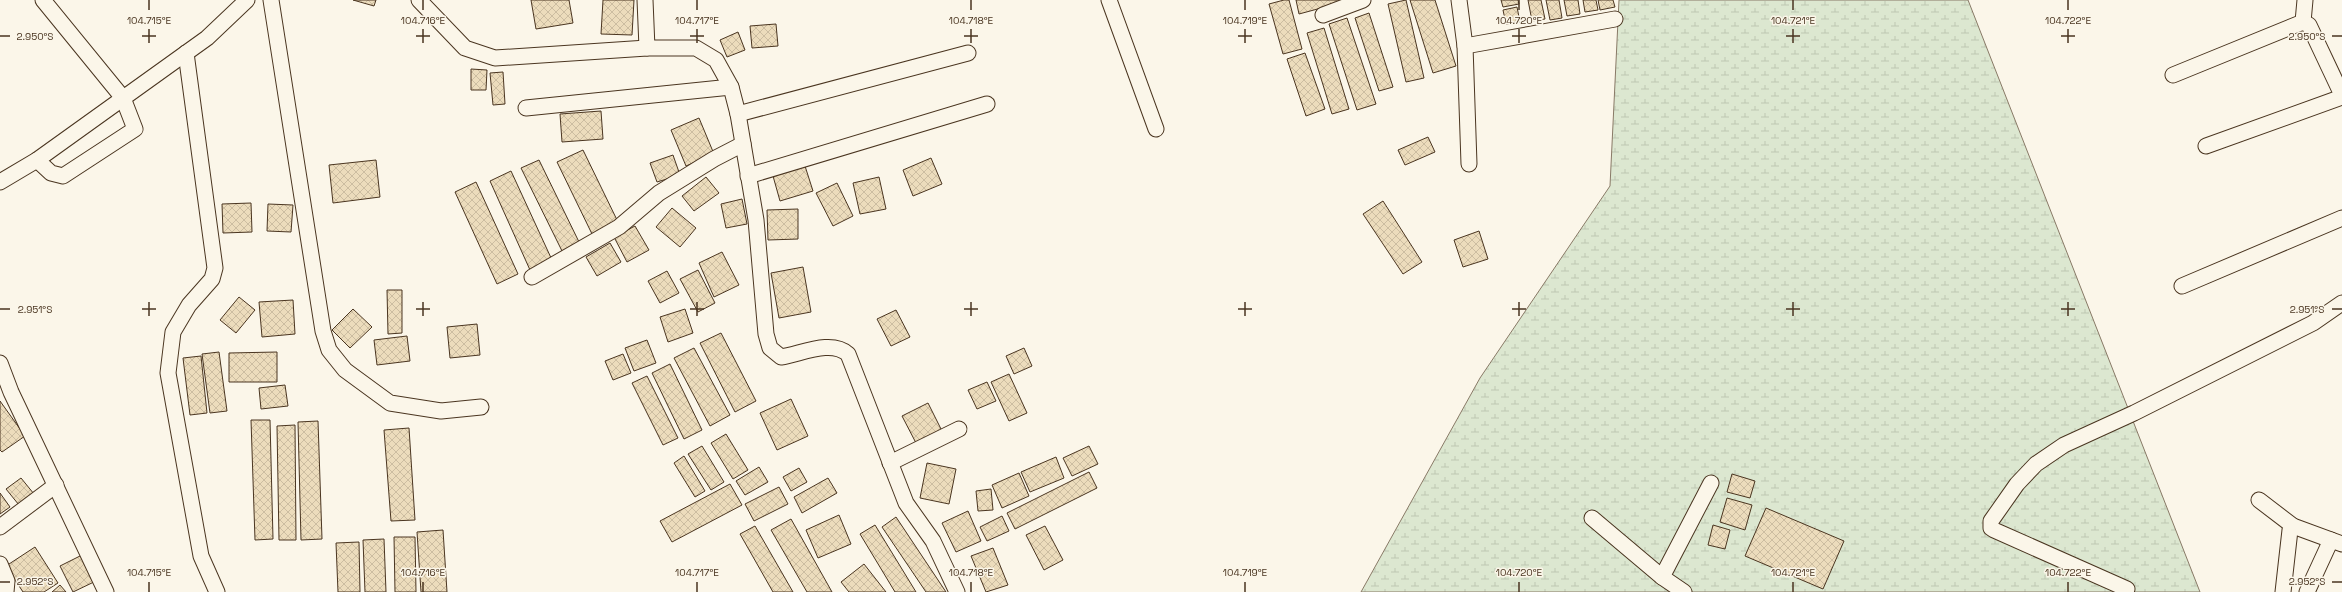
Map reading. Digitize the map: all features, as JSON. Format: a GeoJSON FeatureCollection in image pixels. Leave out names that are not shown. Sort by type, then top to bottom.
{"type":"FeatureCollection","features":[{"type":"Feature","properties":{"kind":"street"},"geometry":{"type":"LineString","coordinates":[[37,160],[51,173],[64,176],[135,131],[123,98],[43,0]]}},
{"type":"Feature","properties":{"kind":"street"},"geometry":{"type":"LineString","coordinates":[[0,182],[37,160],[207,38],[247,0]]}},
{"type":"Feature","properties":{"kind":"street"},"geometry":{"type":"LineString","coordinates":[[271,0],[322,323],[328,350],[345,370],[390,402],[441,411],[481,407]]}},
{"type":"Feature","properties":{"kind":"street"},"geometry":{"type":"LineString","coordinates":[[419,0],[465,48],[495,58],[647,48],[696,48],[716,60],[731,87],[738,114],[756,220],[766,334],[770,348],[781,357],[833,346],[848,354],[906,503],[933,541],[958,592]]}},
{"type":"Feature","properties":{"kind":"street"},"geometry":{"type":"LineString","coordinates":[[645,0],[647,48]]}},
{"type":"Feature","properties":{"kind":"street"},"geometry":{"type":"LineString","coordinates":[[1109,0],[1156,129]]}},
{"type":"Feature","properties":{"kind":"street"},"geometry":{"type":"LineString","coordinates":[[1323,15],[1362,0]]}},
{"type":"Feature","properties":{"kind":"street"},"geometry":{"type":"LineString","coordinates":[[1459,0],[1465,46],[1469,164]]}},
{"type":"Feature","properties":{"kind":"street"},"geometry":{"type":"LineString","coordinates":[[2303,22],[2305,0]]}},
{"type":"Feature","properties":{"kind":"street"},"geometry":{"type":"LineString","coordinates":[[1465,46],[1615,19]]}},
{"type":"Feature","properties":{"kind":"street"},"geometry":{"type":"LineString","coordinates":[[2173,75],[2303,22],[2309,25],[2342,96],[2206,146]]}},
{"type":"Feature","properties":{"kind":"street"},"geometry":{"type":"LineString","coordinates":[[738,114],[968,52]]}},
{"type":"Feature","properties":{"kind":"street"},"geometry":{"type":"LineString","coordinates":[[186,53],[215,268],[212,279],[189,306],[173,332],[168,373],[200,556],[217,592]]}},
{"type":"Feature","properties":{"kind":"street"},"geometry":{"type":"LineString","coordinates":[[526,108],[731,87]]}},
{"type":"Feature","properties":{"kind":"street"},"geometry":{"type":"LineString","coordinates":[[748,176],[987,104]]}},
{"type":"Feature","properties":{"kind":"street"},"geometry":{"type":"LineString","coordinates":[[532,277],[619,227],[659,193],[714,159],[743,144]]}},
{"type":"Feature","properties":{"kind":"street"},"geometry":{"type":"LineString","coordinates":[[2182,286],[2342,218]]}},
{"type":"Feature","properties":{"kind":"street"},"geometry":{"type":"LineString","coordinates":[[2127,589],[1994,530],[1990,525],[2017,484],[2036,464],[2064,445],[2129,416],[2313,323],[2342,303]]}},
{"type":"Feature","properties":{"kind":"street"},"geometry":{"type":"LineString","coordinates":[[0,363],[106,592]]}},
{"type":"Feature","properties":{"kind":"street"},"geometry":{"type":"LineString","coordinates":[[890,463],[959,429]]}},
{"type":"Feature","properties":{"kind":"street"},"geometry":{"type":"LineString","coordinates":[[1662,577],[1711,483]]}},
{"type":"Feature","properties":{"kind":"street"},"geometry":{"type":"LineString","coordinates":[[0,527],[56,485]]}},
{"type":"Feature","properties":{"kind":"street"},"geometry":{"type":"LineString","coordinates":[[2259,500],[2293,526],[2337,542],[2307,592]]}},
{"type":"Feature","properties":{"kind":"street"},"geometry":{"type":"LineString","coordinates":[[1592,518],[1662,577],[1684,592]]}},
{"type":"Feature","properties":{"kind":"street"},"geometry":{"type":"LineString","coordinates":[[2283,592],[2290,530],[2293,526]]}},
{"type":"Feature","properties":{"kind":"street"},"geometry":{"type":"LineString","coordinates":[[0,564],[7,581],[6,592]]}},
{"type":"Feature","properties":{"kind":"green space"},"geometry":{"type":"Polygon","coordinates":[[[1619,0],[1968,0],[2200,592],[1361,592],[1480,378],[1610,186],[1619,0]]]}},
{"type":"Feature","properties":{"kind":"building"},"geometry":{"type":"Polygon","coordinates":[[[353,0],[376,0],[374,6],[353,0]]]}},
{"type":"Feature","properties":{"kind":"building"},"geometry":{"type":"Polygon","coordinates":[[[531,0],[569,0],[573,23],[536,29],[531,0]]]}},
{"type":"Feature","properties":{"kind":"building"},"geometry":{"type":"Polygon","coordinates":[[[603,0],[634,0],[632,35],[601,34],[603,0]]]}},
{"type":"Feature","properties":{"kind":"building"},"geometry":{"type":"Polygon","coordinates":[[[1289,0],[1302,49],[1283,54],[1269,4],[1289,0]]]}},
{"type":"Feature","properties":{"kind":"building"},"geometry":{"type":"Polygon","coordinates":[[[1296,0],[1351,0],[1299,14],[1296,0]]]}},
{"type":"Feature","properties":{"kind":"building"},"geometry":{"type":"Polygon","coordinates":[[[1406,0],[1424,78],[1406,82],[1388,4],[1406,0]]]}},
{"type":"Feature","properties":{"kind":"building"},"geometry":{"type":"Polygon","coordinates":[[[1410,0],[1435,0],[1456,66],[1433,73],[1410,0]]]}},
{"type":"Feature","properties":{"kind":"building"},"geometry":{"type":"Polygon","coordinates":[[[1501,0],[1518,0],[1519,4],[1503,7],[1501,0]]]}},
{"type":"Feature","properties":{"kind":"building"},"geometry":{"type":"Polygon","coordinates":[[[1528,0],[1541,0],[1545,19],[1532,21],[1528,0]]]}},
{"type":"Feature","properties":{"kind":"building"},"geometry":{"type":"Polygon","coordinates":[[[1546,0],[1559,0],[1562,18],[1550,20],[1546,0]]]}},
{"type":"Feature","properties":{"kind":"building"},"geometry":{"type":"Polygon","coordinates":[[[1564,0],[1578,0],[1580,14],[1567,16],[1564,0]]]}},
{"type":"Feature","properties":{"kind":"building"},"geometry":{"type":"Polygon","coordinates":[[[1583,0],[1596,0],[1598,10],[1585,12],[1583,0]]]}},
{"type":"Feature","properties":{"kind":"building"},"geometry":{"type":"Polygon","coordinates":[[[1598,0],[1613,0],[1615,7],[1600,10],[1598,0]]]}},
{"type":"Feature","properties":{"kind":"building"},"geometry":{"type":"Polygon","coordinates":[[[1517,7],[1520,22],[1506,24],[1503,10],[1517,7]]]}},
{"type":"Feature","properties":{"kind":"building"},"geometry":{"type":"Polygon","coordinates":[[[1369,13],[1393,87],[1379,91],[1355,18],[1369,13]]]}},
{"type":"Feature","properties":{"kind":"building"},"geometry":{"type":"Polygon","coordinates":[[[1347,18],[1376,104],[1357,110],[1329,24],[1347,18]]]}},
{"type":"Feature","properties":{"kind":"building"},"geometry":{"type":"Polygon","coordinates":[[[776,24],[778,46],[752,48],[750,26],[776,24]]]}},
{"type":"Feature","properties":{"kind":"building"},"geometry":{"type":"Polygon","coordinates":[[[1324,28],[1349,109],[1332,114],[1307,33],[1324,28]]]}},
{"type":"Feature","properties":{"kind":"building"},"geometry":{"type":"Polygon","coordinates":[[[738,32],[745,50],[727,57],[720,40],[738,32]]]}},
{"type":"Feature","properties":{"kind":"building"},"geometry":{"type":"Polygon","coordinates":[[[1305,53],[1325,109],[1306,116],[1287,59],[1305,53]]]}},
{"type":"Feature","properties":{"kind":"building"},"geometry":{"type":"Polygon","coordinates":[[[471,69],[487,70],[486,90],[471,90],[471,69]]]}},
{"type":"Feature","properties":{"kind":"building"},"geometry":{"type":"Polygon","coordinates":[[[503,72],[505,104],[493,105],[490,73],[503,72]]]}},
{"type":"Feature","properties":{"kind":"building"},"geometry":{"type":"Polygon","coordinates":[[[601,111],[603,139],[562,142],[560,114],[601,111]]]}},
{"type":"Feature","properties":{"kind":"building"},"geometry":{"type":"Polygon","coordinates":[[[699,118],[714,154],[686,166],[671,130],[699,118]]]}},
{"type":"Feature","properties":{"kind":"building"},"geometry":{"type":"Polygon","coordinates":[[[1428,137],[1435,152],[1405,165],[1398,150],[1428,137]]]}},
{"type":"Feature","properties":{"kind":"building"},"geometry":{"type":"Polygon","coordinates":[[[583,150],[618,222],[592,234],[557,162],[583,150]]]}},
{"type":"Feature","properties":{"kind":"building"},"geometry":{"type":"Polygon","coordinates":[[[673,155],[680,175],[657,182],[650,163],[673,155]]]}},
{"type":"Feature","properties":{"kind":"building"},"geometry":{"type":"Polygon","coordinates":[[[931,158],[942,184],[913,196],[903,170],[931,158]]]}},
{"type":"Feature","properties":{"kind":"building"},"geometry":{"type":"Polygon","coordinates":[[[376,160],[380,197],[333,203],[329,165],[376,160]]]}},
{"type":"Feature","properties":{"kind":"building"},"geometry":{"type":"Polygon","coordinates":[[[539,160],[580,244],[563,253],[521,168],[539,160]]]}},
{"type":"Feature","properties":{"kind":"building"},"geometry":{"type":"Polygon","coordinates":[[[805,166],[813,191],[780,201],[773,176],[805,166]]]}},
{"type":"Feature","properties":{"kind":"building"},"geometry":{"type":"Polygon","coordinates":[[[511,171],[552,260],[530,270],[490,181],[511,171]]]}},
{"type":"Feature","properties":{"kind":"building"},"geometry":{"type":"Polygon","coordinates":[[[706,177],[719,193],[694,211],[682,196],[706,177]]]}},
{"type":"Feature","properties":{"kind":"building"},"geometry":{"type":"Polygon","coordinates":[[[879,177],[886,209],[860,214],[853,183],[879,177]]]}},
{"type":"Feature","properties":{"kind":"building"},"geometry":{"type":"Polygon","coordinates":[[[476,182],[518,274],[497,284],[455,192],[476,182]]]}},
{"type":"Feature","properties":{"kind":"building"},"geometry":{"type":"Polygon","coordinates":[[[837,183],[853,216],[833,226],[816,193],[837,183]]]}},
{"type":"Feature","properties":{"kind":"building"},"geometry":{"type":"Polygon","coordinates":[[[742,199],[747,224],[726,228],[721,204],[742,199]]]}},
{"type":"Feature","properties":{"kind":"building"},"geometry":{"type":"Polygon","coordinates":[[[1383,201],[1422,262],[1403,274],[1363,214],[1383,201]]]}},
{"type":"Feature","properties":{"kind":"building"},"geometry":{"type":"Polygon","coordinates":[[[251,203],[252,232],[223,233],[222,204],[251,203]]]}},
{"type":"Feature","properties":{"kind":"building"},"geometry":{"type":"Polygon","coordinates":[[[268,204],[293,205],[291,232],[267,231],[268,204]]]}},
{"type":"Feature","properties":{"kind":"building"},"geometry":{"type":"Polygon","coordinates":[[[672,208],[696,228],[680,247],[656,227],[672,208]]]}},
{"type":"Feature","properties":{"kind":"building"},"geometry":{"type":"Polygon","coordinates":[[[798,209],[798,239],[768,240],[767,210],[798,209]]]}},
{"type":"Feature","properties":{"kind":"building"},"geometry":{"type":"Polygon","coordinates":[[[635,226],[649,250],[627,262],[614,237],[635,226]]]}},
{"type":"Feature","properties":{"kind":"building"},"geometry":{"type":"Polygon","coordinates":[[[1479,231],[1488,259],[1463,267],[1454,240],[1479,231]]]}},
{"type":"Feature","properties":{"kind":"building"},"geometry":{"type":"Polygon","coordinates":[[[610,243],[621,262],[597,276],[586,257],[610,243]]]}},
{"type":"Feature","properties":{"kind":"building"},"geometry":{"type":"Polygon","coordinates":[[[722,252],[739,285],[714,297],[699,263],[722,252]]]}},
{"type":"Feature","properties":{"kind":"building"},"geometry":{"type":"Polygon","coordinates":[[[803,267],[811,312],[779,318],[771,273],[803,267]]]}},
{"type":"Feature","properties":{"kind":"building"},"geometry":{"type":"Polygon","coordinates":[[[698,270],[715,303],[698,312],[680,279],[698,270]]]}},
{"type":"Feature","properties":{"kind":"building"},"geometry":{"type":"Polygon","coordinates":[[[667,271],[679,293],[660,303],[648,281],[667,271]]]}},
{"type":"Feature","properties":{"kind":"building"},"geometry":{"type":"Polygon","coordinates":[[[387,290],[402,290],[402,333],[388,334],[387,290]]]}},
{"type":"Feature","properties":{"kind":"building"},"geometry":{"type":"Polygon","coordinates":[[[239,297],[255,310],[236,333],[220,320],[239,297]]]}},
{"type":"Feature","properties":{"kind":"building"},"geometry":{"type":"Polygon","coordinates":[[[293,300],[295,334],[262,337],[259,302],[293,300]]]}},
{"type":"Feature","properties":{"kind":"building"},"geometry":{"type":"Polygon","coordinates":[[[353,309],[372,327],[350,348],[332,330],[353,309]]]}},
{"type":"Feature","properties":{"kind":"building"},"geometry":{"type":"Polygon","coordinates":[[[685,309],[693,333],[668,342],[660,317],[685,309]]]}},
{"type":"Feature","properties":{"kind":"building"},"geometry":{"type":"Polygon","coordinates":[[[896,310],[910,337],[891,346],[877,319],[896,310]]]}},
{"type":"Feature","properties":{"kind":"building"},"geometry":{"type":"Polygon","coordinates":[[[477,324],[480,355],[450,358],[447,327],[477,324]]]}},
{"type":"Feature","properties":{"kind":"building"},"geometry":{"type":"Polygon","coordinates":[[[721,333],[756,401],[735,412],[700,343],[721,333]]]}},
{"type":"Feature","properties":{"kind":"building"},"geometry":{"type":"Polygon","coordinates":[[[407,336],[410,361],[377,365],[374,340],[407,336]]]}},
{"type":"Feature","properties":{"kind":"building"},"geometry":{"type":"Polygon","coordinates":[[[647,340],[656,363],[634,371],[625,348],[647,340]]]}},
{"type":"Feature","properties":{"kind":"building"},"geometry":{"type":"Polygon","coordinates":[[[694,348],[730,415],[710,426],[674,358],[694,348]]]}},
{"type":"Feature","properties":{"kind":"building"},"geometry":{"type":"Polygon","coordinates":[[[1024,348],[1032,366],[1014,374],[1006,356],[1024,348]]]}},
{"type":"Feature","properties":{"kind":"building"},"geometry":{"type":"Polygon","coordinates":[[[219,352],[227,411],[210,413],[202,354],[219,352]]]}},
{"type":"Feature","properties":{"kind":"building"},"geometry":{"type":"Polygon","coordinates":[[[277,352],[277,382],[229,382],[229,353],[277,352]]]}},
{"type":"Feature","properties":{"kind":"building"},"geometry":{"type":"Polygon","coordinates":[[[623,354],[631,373],[613,380],[605,361],[623,354]]]}},
{"type":"Feature","properties":{"kind":"building"},"geometry":{"type":"Polygon","coordinates":[[[201,356],[207,413],[190,415],[183,358],[201,356]]]}},
{"type":"Feature","properties":{"kind":"building"},"geometry":{"type":"Polygon","coordinates":[[[670,364],[702,430],[684,439],[652,373],[670,364]]]}},
{"type":"Feature","properties":{"kind":"building"},"geometry":{"type":"Polygon","coordinates":[[[1009,374],[1027,413],[1009,421],[991,382],[1009,374]]]}},
{"type":"Feature","properties":{"kind":"building"},"geometry":{"type":"Polygon","coordinates":[[[647,376],[678,438],[663,445],[632,383],[647,376]]]}},
{"type":"Feature","properties":{"kind":"building"},"geometry":{"type":"Polygon","coordinates":[[[987,382],[996,401],[977,409],[968,390],[987,382]]]}},
{"type":"Feature","properties":{"kind":"building"},"geometry":{"type":"Polygon","coordinates":[[[285,385],[288,406],[261,409],[259,388],[285,385]]]}},
{"type":"Feature","properties":{"kind":"building"},"geometry":{"type":"Polygon","coordinates":[[[791,399],[808,436],[777,450],[760,413],[791,399]]]}},
{"type":"Feature","properties":{"kind":"building"},"geometry":{"type":"Polygon","coordinates":[[[0,401],[25,436],[2,452],[0,450],[0,401]]]}},
{"type":"Feature","properties":{"kind":"building"},"geometry":{"type":"Polygon","coordinates":[[[928,403],[942,431],[916,443],[902,416],[928,403]]]}},
{"type":"Feature","properties":{"kind":"building"},"geometry":{"type":"Polygon","coordinates":[[[251,420],[270,420],[273,539],[255,540],[251,420]]]}},
{"type":"Feature","properties":{"kind":"building"},"geometry":{"type":"Polygon","coordinates":[[[318,421],[322,539],[301,540],[298,422],[318,421]]]}},
{"type":"Feature","properties":{"kind":"building"},"geometry":{"type":"Polygon","coordinates":[[[295,425],[296,540],[279,540],[277,426],[295,425]]]}},
{"type":"Feature","properties":{"kind":"building"},"geometry":{"type":"Polygon","coordinates":[[[409,428],[415,520],[391,521],[384,430],[409,428]]]}},
{"type":"Feature","properties":{"kind":"building"},"geometry":{"type":"Polygon","coordinates":[[[726,434],[748,470],[733,479],[711,443],[726,434]]]}},
{"type":"Feature","properties":{"kind":"building"},"geometry":{"type":"Polygon","coordinates":[[[702,446],[724,482],[711,490],[688,454],[702,446]]]}},
{"type":"Feature","properties":{"kind":"building"},"geometry":{"type":"Polygon","coordinates":[[[1089,446],[1098,464],[1072,476],[1063,458],[1089,446]]]}},
{"type":"Feature","properties":{"kind":"building"},"geometry":{"type":"Polygon","coordinates":[[[684,456],[705,491],[695,497],[674,463],[684,456]]]}},
{"type":"Feature","properties":{"kind":"building"},"geometry":{"type":"Polygon","coordinates":[[[1056,457],[1064,478],[1030,492],[1021,472],[1056,457]]]}},
{"type":"Feature","properties":{"kind":"building"},"geometry":{"type":"Polygon","coordinates":[[[927,463],[956,469],[949,504],[920,498],[927,463]]]}},
{"type":"Feature","properties":{"kind":"building"},"geometry":{"type":"Polygon","coordinates":[[[759,467],[768,482],[745,495],[736,481],[759,467]]]}},
{"type":"Feature","properties":{"kind":"building"},"geometry":{"type":"Polygon","coordinates":[[[799,468],[807,482],[791,491],[783,477],[799,468]]]}},
{"type":"Feature","properties":{"kind":"building"},"geometry":{"type":"Polygon","coordinates":[[[1089,472],[1097,488],[1015,529],[1007,513],[1089,472]]]}},
{"type":"Feature","properties":{"kind":"building"},"geometry":{"type":"Polygon","coordinates":[[[1019,473],[1029,496],[1002,508],[992,485],[1019,473]]]}},
{"type":"Feature","properties":{"kind":"building"},"geometry":{"type":"Polygon","coordinates":[[[1732,474],[1755,481],[1750,498],[1727,492],[1732,474]]]}},
{"type":"Feature","properties":{"kind":"building"},"geometry":{"type":"Polygon","coordinates":[[[21,478],[34,494],[19,505],[6,489],[21,478]]]}},
{"type":"Feature","properties":{"kind":"building"},"geometry":{"type":"Polygon","coordinates":[[[828,478],[837,493],[802,513],[794,497],[828,478]]]}},
{"type":"Feature","properties":{"kind":"building"},"geometry":{"type":"Polygon","coordinates":[[[730,484],[742,505],[672,542],[660,521],[730,484]]]}},
{"type":"Feature","properties":{"kind":"building"},"geometry":{"type":"Polygon","coordinates":[[[779,487],[788,504],[754,521],[745,504],[779,487]]]}},
{"type":"Feature","properties":{"kind":"building"},"geometry":{"type":"Polygon","coordinates":[[[991,489],[993,510],[978,511],[976,491],[991,489]]]}},
{"type":"Feature","properties":{"kind":"building"},"geometry":{"type":"Polygon","coordinates":[[[0,493],[10,507],[0,514],[0,493]]]}},
{"type":"Feature","properties":{"kind":"building"},"geometry":{"type":"Polygon","coordinates":[[[1727,498],[1752,505],[1745,530],[1720,522],[1727,498]]]}},
{"type":"Feature","properties":{"kind":"building"},"geometry":{"type":"Polygon","coordinates":[[[1766,508],[1844,541],[1823,589],[1745,556],[1766,508]]]}},
{"type":"Feature","properties":{"kind":"building"},"geometry":{"type":"Polygon","coordinates":[[[968,511],[981,541],[956,552],[942,523],[968,511]]]}},
{"type":"Feature","properties":{"kind":"building"},"geometry":{"type":"Polygon","coordinates":[[[839,515],[851,544],[818,558],[806,530],[839,515]]]}},
{"type":"Feature","properties":{"kind":"building"},"geometry":{"type":"Polygon","coordinates":[[[1002,516],[1009,531],[987,541],[980,527],[1002,516]]]}},
{"type":"Feature","properties":{"kind":"building"},"geometry":{"type":"Polygon","coordinates":[[[896,517],[946,592],[926,592],[882,527],[896,517]]]}},
{"type":"Feature","properties":{"kind":"building"},"geometry":{"type":"Polygon","coordinates":[[[791,519],[832,592],[807,592],[771,530],[791,519]]]}},
{"type":"Feature","properties":{"kind":"building"},"geometry":{"type":"Polygon","coordinates":[[[875,525],[916,592],[895,592],[860,534],[875,525]]]}},
{"type":"Feature","properties":{"kind":"building"},"geometry":{"type":"Polygon","coordinates":[[[1713,525],[1730,530],[1725,549],[1708,545],[1713,525]]]}},
{"type":"Feature","properties":{"kind":"building"},"geometry":{"type":"Polygon","coordinates":[[[755,526],[793,592],[773,592],[740,534],[755,526]]]}},
{"type":"Feature","properties":{"kind":"building"},"geometry":{"type":"Polygon","coordinates":[[[1045,526],[1063,560],[1044,570],[1026,535],[1045,526]]]}},
{"type":"Feature","properties":{"kind":"building"},"geometry":{"type":"Polygon","coordinates":[[[443,530],[447,592],[421,592],[417,532],[443,530]]]}},
{"type":"Feature","properties":{"kind":"building"},"geometry":{"type":"Polygon","coordinates":[[[394,537],[415,537],[416,592],[395,592],[394,537]]]}},
{"type":"Feature","properties":{"kind":"building"},"geometry":{"type":"Polygon","coordinates":[[[384,539],[386,592],[365,592],[363,540],[384,539]]]}},
{"type":"Feature","properties":{"kind":"building"},"geometry":{"type":"Polygon","coordinates":[[[359,542],[360,592],[338,592],[336,543],[359,542]]]}},
{"type":"Feature","properties":{"kind":"building"},"geometry":{"type":"Polygon","coordinates":[[[35,547],[58,583],[44,592],[23,592],[6,566],[35,547]]]}},
{"type":"Feature","properties":{"kind":"building"},"geometry":{"type":"Polygon","coordinates":[[[993,548],[1008,585],[986,592],[971,556],[993,548]]]}},
{"type":"Feature","properties":{"kind":"building"},"geometry":{"type":"Polygon","coordinates":[[[82,555],[96,581],[73,592],[60,566],[82,555]]]}},
{"type":"Feature","properties":{"kind":"building"},"geometry":{"type":"Polygon","coordinates":[[[864,564],[886,592],[849,592],[841,582],[864,564]]]}},
{"type":"Feature","properties":{"kind":"building"},"geometry":{"type":"Polygon","coordinates":[[[60,585],[66,592],[52,592],[60,585]]]}}]}
